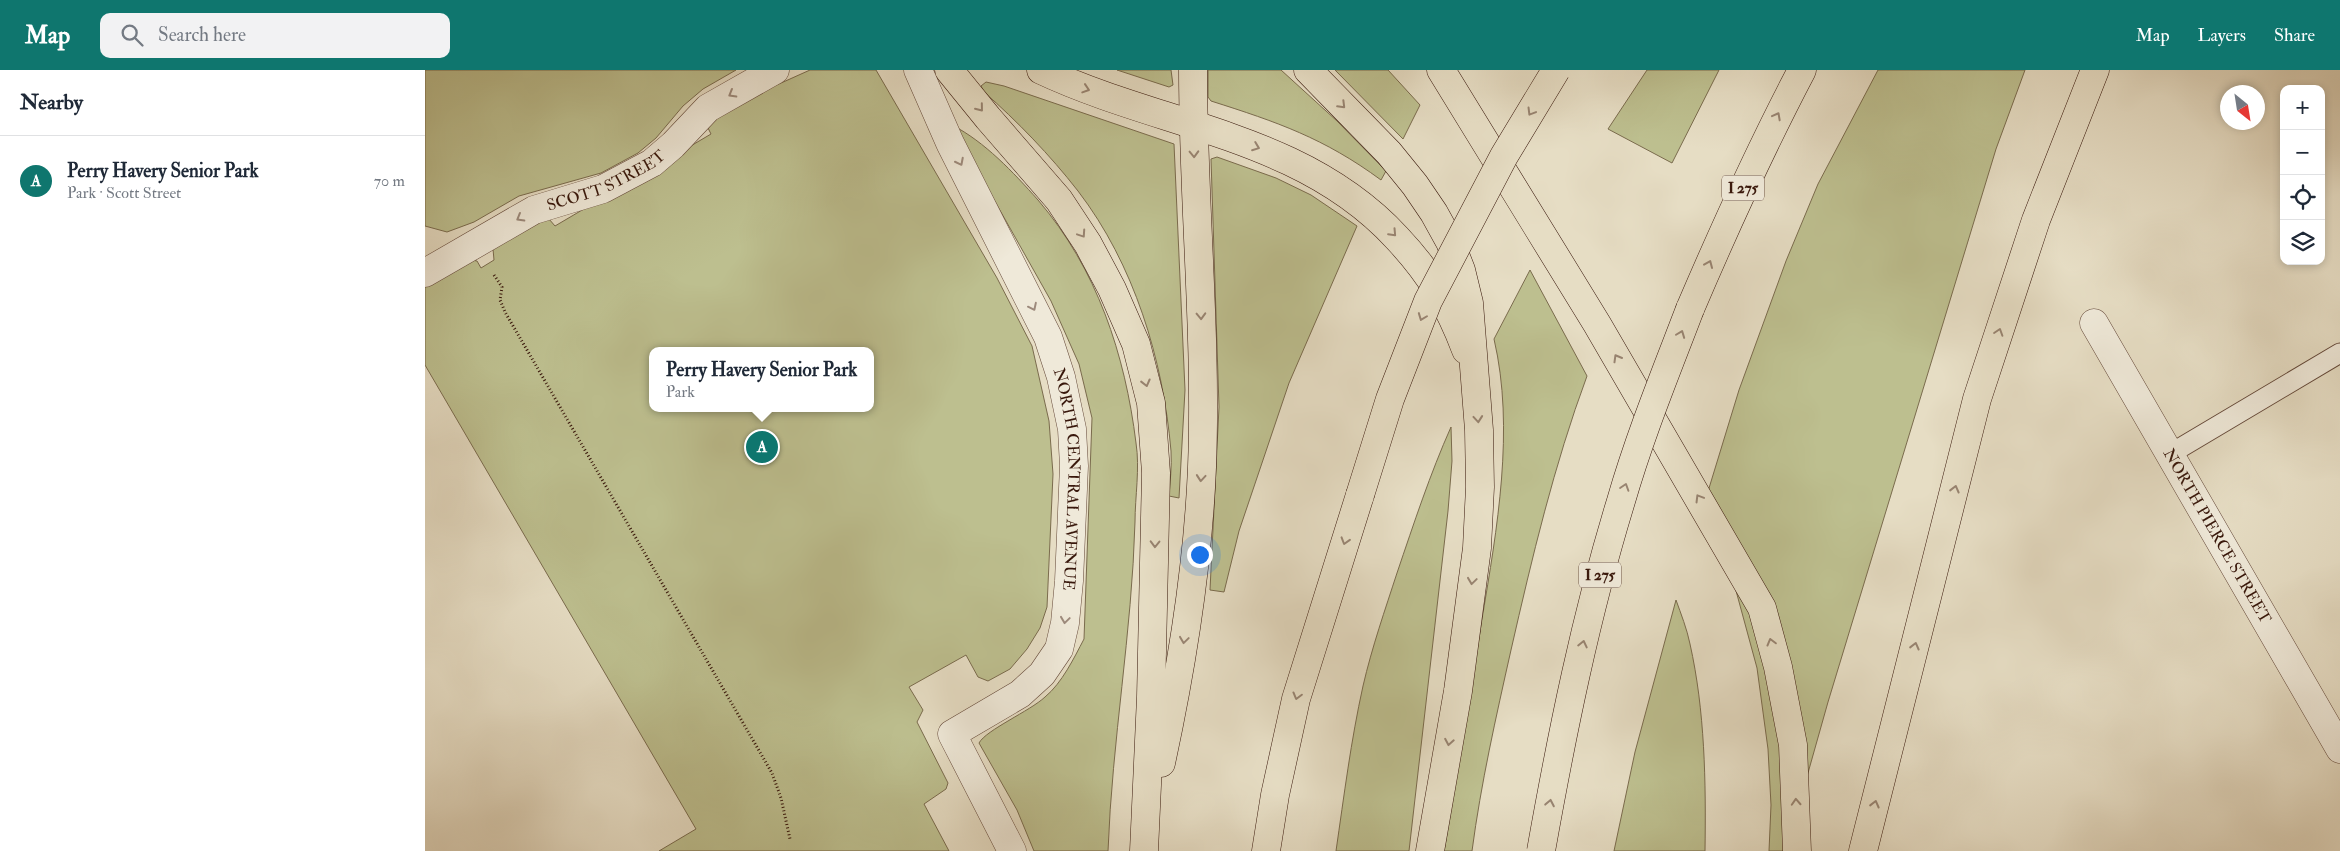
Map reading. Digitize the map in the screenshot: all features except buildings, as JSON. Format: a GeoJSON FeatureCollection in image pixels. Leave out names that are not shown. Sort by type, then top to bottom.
{"type":"FeatureCollection","features":[{"type":"Feature","properties":{"kind":"highway"},"geometry":{"type":"LineString","coordinates":[[949,70],[1059,200],[1088,244],[1112,289],[1135,344],[1151,403],[1156,482],[1151,697],[1144,844]]}},
{"type":"Feature","properties":{"kind":"highway"},"geometry":{"type":"LineString","coordinates":[[1041,70],[1072,85],[1258,147],[1303,166],[1331,182],[1365,206],[1385,224],[1430,276],[1447,305],[1473,370]]}},
{"type":"Feature","properties":{"kind":"highway"},"geometry":{"type":"LineString","coordinates":[[1144,844],[1177,690],[1194,562],[1202,468],[1203,368],[1193,125],[1193,70]]}},
{"type":"Feature","properties":{"kind":"highway"},"geometry":{"type":"LineString","coordinates":[[1309,70],[1389,152],[1435,213],[1461,270],[1469,303],[1479,430],[1480,487],[1477,548],[1457,691],[1430,851]]}},
{"type":"Feature","properties":{"kind":"highway"},"geometry":{"type":"LineString","coordinates":[[1441,70],[1597,324],[1762,608],[1778,668],[1793,746],[1797,851]]}},
{"type":"Feature","properties":{"kind":"highway"},"geometry":{"type":"LineString","coordinates":[[1266,851],[1275,795],[1297,698],[1390,399],[1428,301],[1504,156],[1556,70]]}},
{"type":"Feature","properties":{"kind":"highway","name":"I 275"},"geometry":{"type":"LineString","coordinates":[[1541,851],[1564,732],[1603,563],[1642,435],[1690,309],[1727,221],[1769,133],[1802,70]]}},
{"type":"Feature","properties":{"kind":"highway"},"geometry":{"type":"LineString","coordinates":[[1863,851],[1977,399],[2036,220],[2095,70]]}},
{"type":"Feature","properties":{"kind":"street","name":"SCOTT STREET"},"geometry":{"type":"LineString","coordinates":[[425,273],[534,210],[583,197],[603,189],[643,168],[673,145],[708,108],[775,70]]}},
{"type":"Feature","properties":{"kind":"street","name":"NORTH CENTRAL AVENUE"},"geometry":{"type":"LineString","coordinates":[[918,70],[950,142],[1047,337],[1061,377],[1072,429],[1073,456],[1069,581],[1065,624],[1059,649],[1042,674],[1020,694],[952,734],[1012,851]]}},
{"type":"Feature","properties":{"kind":"street","name":"NORTH PIERCE STREET"},"geometry":{"type":"LineString","coordinates":[[2094,323],[2340,749]]}},
{"type":"Feature","properties":{"kind":"lane"},"geometry":{"type":"LineString","coordinates":[[2170,454],[2340,353]]}},
{"type":"Feature","properties":{"kind":"path"},"geometry":{"type":"LineString","coordinates":[[493,272],[502,287],[500,300],[505,312],[772,773],[781,798],[790,839]]}},
{"type":"Feature","properties":{"kind":"green space"},"geometry":{"type":"Polygon","coordinates":[[[425,70],[736,70],[703,89],[683,106],[656,138],[638,153],[601,173],[519,196],[474,222],[447,232],[425,226],[425,70]]]}},
{"type":"Feature","properties":{"kind":"green space"},"geometry":{"type":"Polygon","coordinates":[[[810,70],[876,70],[997,278],[1032,346],[1049,421],[1053,474],[1047,607],[1040,628],[1027,649],[1010,669],[988,681],[978,677],[966,655],[909,687],[923,710],[917,722],[948,783],[946,789],[924,804],[949,851],[659,851],[696,829],[425,365],[425,285],[472,260],[477,261],[481,268],[494,260],[493,249],[533,221],[549,219],[555,226],[711,134],[708,128],[710,119],[761,92],[810,70]]]}},
{"type":"Feature","properties":{"kind":"green space"},"geometry":{"type":"Polygon","coordinates":[[[1117,70],[1171,70],[1173,85],[1169,87],[1117,70]]]}},
{"type":"Feature","properties":{"kind":"green space"},"geometry":{"type":"Polygon","coordinates":[[[1208,70],[1281,70],[1337,121],[1386,171],[1381,180],[1360,165],[1320,142],[1279,124],[1211,101],[1208,97],[1208,70]]]}},
{"type":"Feature","properties":{"kind":"green space"},"geometry":{"type":"Polygon","coordinates":[[[1335,70],[1388,70],[1420,105],[1403,139],[1335,70]]]}},
{"type":"Feature","properties":{"kind":"green space"},"geometry":{"type":"Polygon","coordinates":[[[1647,70],[1719,70],[1672,163],[1608,129],[1647,70]]]}},
{"type":"Feature","properties":{"kind":"green space"},"geometry":{"type":"Polygon","coordinates":[[[1878,70],[2025,70],[1996,149],[1828,702],[1786,851],[1769,851],[1771,805],[1768,749],[1757,668],[1729,565],[1706,498],[1739,390],[1786,261],[1818,184],[1878,70]]]}},
{"type":"Feature","properties":{"kind":"green space"},"geometry":{"type":"Polygon","coordinates":[[[986,82],[1004,86],[1174,144],[1185,390],[1179,498],[1169,496],[1171,451],[1161,382],[1143,314],[1130,281],[1098,219],[1078,191],[1033,139],[984,92],[981,86],[986,82]]]}},
{"type":"Feature","properties":{"kind":"green space"},"geometry":{"type":"Polygon","coordinates":[[[952,125],[976,140],[998,158],[1038,200],[1059,227],[1077,255],[1105,314],[1116,345],[1124,377],[1136,443],[1137,472],[1130,604],[1113,769],[1108,851],[1034,851],[1017,810],[979,743],[990,732],[1038,702],[1051,691],[1067,670],[1084,639],[1092,418],[1079,364],[1051,301],[952,125]]]}},
{"type":"Feature","properties":{"kind":"green space"},"geometry":{"type":"Polygon","coordinates":[[[1217,157],[1276,178],[1311,195],[1357,226],[1289,383],[1239,531],[1224,592],[1210,590],[1219,407],[1211,159],[1217,157]]]}},
{"type":"Feature","properties":{"kind":"green space"},"geometry":{"type":"Polygon","coordinates":[[[1530,270],[1587,376],[1564,443],[1527,581],[1489,750],[1472,851],[1444,851],[1498,515],[1503,443],[1503,408],[1500,373],[1494,339],[1530,270]]]}},
{"type":"Feature","properties":{"kind":"green space"},"geometry":{"type":"Polygon","coordinates":[[[1451,427],[1452,461],[1448,511],[1409,851],[1336,851],[1355,727],[1370,657],[1416,517],[1451,427]]]}},
{"type":"Feature","properties":{"kind":"green space"},"geometry":{"type":"Polygon","coordinates":[[[1676,600],[1689,638],[1699,695],[1705,773],[1705,851],[1614,851],[1635,752],[1676,600]]]}},
{"type":"Feature","properties":{"kind":"place","name":"Perry Havery Senior Park"},"geometry":{"type":"Point","coordinates":[762,447]}}]}
